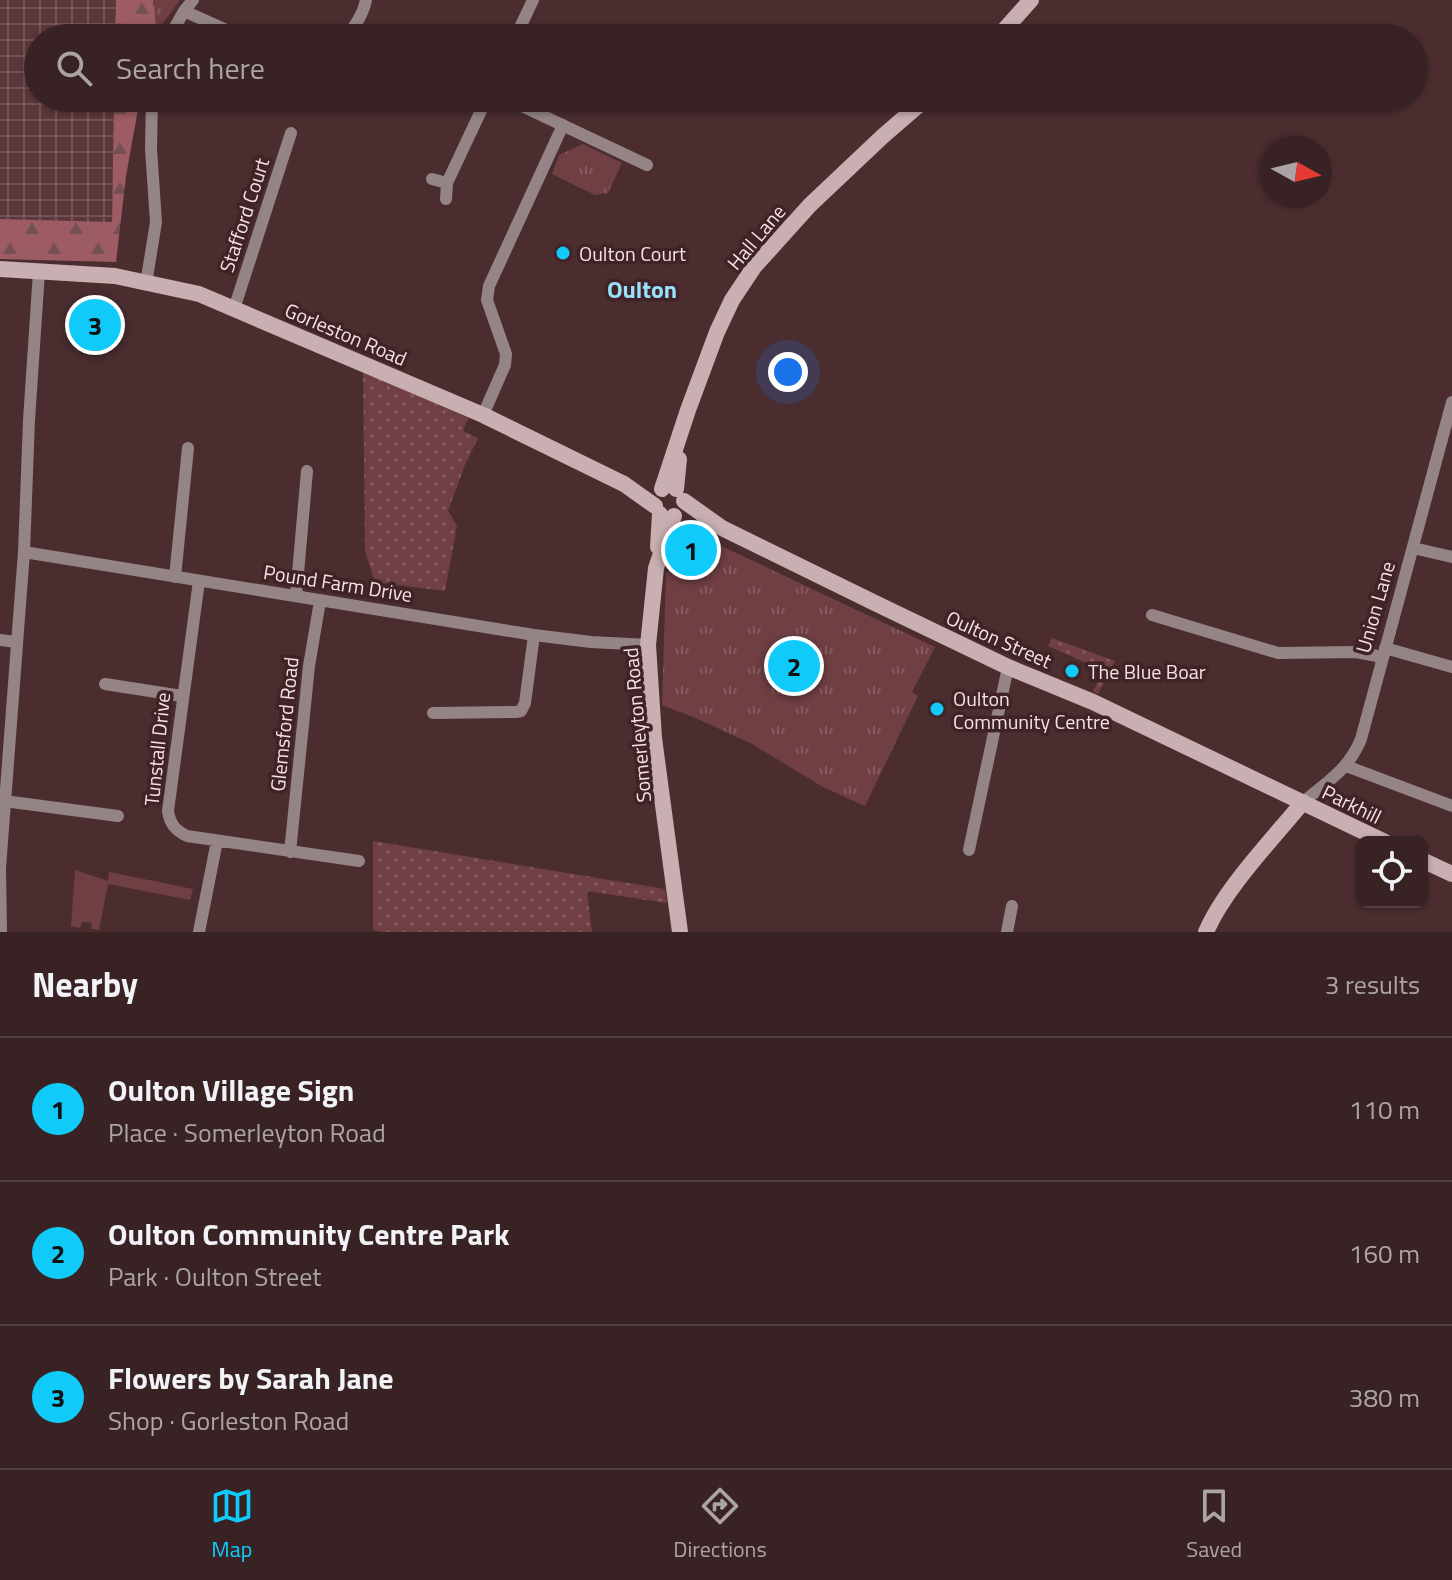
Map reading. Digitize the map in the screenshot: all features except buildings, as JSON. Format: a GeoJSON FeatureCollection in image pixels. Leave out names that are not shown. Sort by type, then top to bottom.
{"type":"FeatureCollection","features":[{"type":"Feature","properties":{"kind":"main road"},"geometry":{"type":"LineString","coordinates":[[1010,24],[1031,0]]}},
{"type":"Feature","properties":{"kind":"main road","name":"Hall Lane"},"geometry":{"type":"LineString","coordinates":[[669,502],[682,430],[717,332],[732,300],[754,267],[810,205],[911,112]]}},
{"type":"Feature","properties":{"kind":"main road","name":"Gorleston Road"},"geometry":{"type":"LineString","coordinates":[[0,269],[115,276],[199,294],[483,415],[624,484],[669,502]]}},
{"type":"Feature","properties":{"kind":"main road","name":"Oulton Street"},"geometry":{"type":"LineString","coordinates":[[669,502],[1008,667],[1093,702],[1303,802]]}},
{"type":"Feature","properties":{"kind":"main road","name":"Somerleyton Road"},"geometry":{"type":"LineString","coordinates":[[669,502],[656,568],[648,645],[654,738],[680,932]]}},
{"type":"Feature","properties":{"kind":"main road"},"geometry":{"type":"LineString","coordinates":[[1206,932],[1212,917],[1247,869],[1303,802]]}},
{"type":"Feature","properties":{"kind":"main road","name":"Parkhill"},"geometry":{"type":"LineString","coordinates":[[1303,802],[1373,836]]}},
{"type":"Feature","properties":{"kind":"main road"},"geometry":{"type":"LineString","coordinates":[[1428,863],[1452,874]]}},
{"type":"Feature","properties":{"kind":"street"},"geometry":{"type":"LineString","coordinates":[[177,24],[193,0]]}},
{"type":"Feature","properties":{"kind":"street"},"geometry":{"type":"LineString","coordinates":[[356,24],[366,0]]}},
{"type":"Feature","properties":{"kind":"street"},"geometry":{"type":"LineString","coordinates":[[522,24],[533,0]]}},
{"type":"Feature","properties":{"kind":"street"},"geometry":{"type":"LineString","coordinates":[[184,11],[213,24]]}},
{"type":"Feature","properties":{"kind":"street"},"geometry":{"type":"LineString","coordinates":[[146,284],[156,222],[152,112]]}},
{"type":"Feature","properties":{"kind":"street"},"geometry":{"type":"LineString","coordinates":[[446,199],[447,183],[480,112]]}},
{"type":"Feature","properties":{"kind":"street"},"geometry":{"type":"LineString","coordinates":[[535,112],[647,165]]}},
{"type":"Feature","properties":{"kind":"street"},"geometry":{"type":"LineString","coordinates":[[483,415],[505,365],[506,354],[487,300],[489,286],[563,125]]}},
{"type":"Feature","properties":{"kind":"street","name":"Stafford Court"},"geometry":{"type":"LineString","coordinates":[[234,309],[291,133]]}},
{"type":"Feature","properties":{"kind":"street"},"geometry":{"type":"LineString","coordinates":[[432,179],[447,183]]}},
{"type":"Feature","properties":{"kind":"street"},"geometry":{"type":"LineString","coordinates":[[1,932],[0,868],[24,552],[39,272]]}},
{"type":"Feature","properties":{"kind":"street","name":"Union Lane"},"geometry":{"type":"LineString","coordinates":[[1303,802],[1346,766],[1361,739],[1452,402]]}},
{"type":"Feature","properties":{"kind":"street"},"geometry":{"type":"LineString","coordinates":[[175,577],[188,448]]}},
{"type":"Feature","properties":{"kind":"street"},"geometry":{"type":"LineString","coordinates":[[296,596],[307,471]]}},
{"type":"Feature","properties":{"kind":"street"},"geometry":{"type":"LineString","coordinates":[[1413,548],[1452,557]]}},
{"type":"Feature","properties":{"kind":"street","name":"Pound Farm Drive"},"geometry":{"type":"LineString","coordinates":[[24,552],[534,635],[648,645]]}},
{"type":"Feature","properties":{"kind":"street","name":"Tunstall Drive"},"geometry":{"type":"LineString","coordinates":[[199,581],[169,816],[174,827],[187,836],[359,861]]}},
{"type":"Feature","properties":{"kind":"street","name":"Glemsford Road"},"geometry":{"type":"LineString","coordinates":[[290,852],[309,666],[320,601]]}},
{"type":"Feature","properties":{"kind":"street"},"geometry":{"type":"LineString","coordinates":[[1152,615],[1278,653],[1383,652],[1452,667]]}},
{"type":"Feature","properties":{"kind":"street"},"geometry":{"type":"LineString","coordinates":[[433,713],[521,711],[525,703],[534,635]]}},
{"type":"Feature","properties":{"kind":"street"},"geometry":{"type":"LineString","coordinates":[[0,640],[16,642]]}},
{"type":"Feature","properties":{"kind":"street"},"geometry":{"type":"LineString","coordinates":[[969,850],[1008,667]]}},
{"type":"Feature","properties":{"kind":"street"},"geometry":{"type":"LineString","coordinates":[[105,684],[182,696]]}},
{"type":"Feature","properties":{"kind":"street"},"geometry":{"type":"LineString","coordinates":[[1346,766],[1452,806]]}},
{"type":"Feature","properties":{"kind":"street"},"geometry":{"type":"LineString","coordinates":[[4,801],[118,816]]}},
{"type":"Feature","properties":{"kind":"street"},"geometry":{"type":"LineString","coordinates":[[199,932],[217,841]]}},
{"type":"Feature","properties":{"kind":"street"},"geometry":{"type":"LineString","coordinates":[[1011,930],[1012,906]]}},
{"type":"Feature","properties":{"kind":"shaded area"},"geometry":{"type":"Polygon","coordinates":[[[0,0],[116,0],[115,24],[24,24],[24,112],[114,112],[112,223],[0,219],[0,0]]]}},
{"type":"Feature","properties":{"kind":"green space"},"geometry":{"type":"Polygon","coordinates":[[[116,0],[153,0],[156,24],[115,24],[116,0]]]}},
{"type":"Feature","properties":{"kind":"green space"},"geometry":{"type":"Polygon","coordinates":[[[153,0],[180,0],[162,24],[156,24],[153,0]]]}},
{"type":"Feature","properties":{"kind":"green space"},"geometry":{"type":"Polygon","coordinates":[[[114,112],[137,112],[116,262],[0,259],[0,219],[112,222],[114,112]]]}},
{"type":"Feature","properties":{"kind":"green space"},"geometry":{"type":"Polygon","coordinates":[[[583,144],[622,163],[608,193],[595,195],[552,174],[559,155],[583,144]]]}},
{"type":"Feature","properties":{"kind":"green space"},"geometry":{"type":"Polygon","coordinates":[[[363,371],[468,418],[463,431],[478,438],[448,511],[457,526],[445,591],[375,582],[365,551],[363,371]]]}},
{"type":"Feature","properties":{"kind":"green space"},"geometry":{"type":"Polygon","coordinates":[[[713,542],[935,647],[912,692],[918,696],[865,806],[823,787],[752,744],[662,705],[666,573],[713,542]]]}},
{"type":"Feature","properties":{"kind":"green space"},"geometry":{"type":"Polygon","coordinates":[[[1052,638],[1115,661],[1098,694],[1093,691],[1099,680],[1089,676],[1093,666],[1048,646],[1052,638]]]}},
{"type":"Feature","properties":{"kind":"green space"},"geometry":{"type":"Polygon","coordinates":[[[373,841],[665,889],[667,903],[587,891],[592,932],[373,930],[373,841]]]}},
{"type":"Feature","properties":{"kind":"green space"},"geometry":{"type":"Polygon","coordinates":[[[75,870],[108,881],[109,872],[193,889],[190,900],[108,884],[99,930],[91,929],[92,923],[82,922],[80,928],[71,926],[75,870]]]}},
{"type":"Feature","properties":{"kind":"place","name":"Oulton Court"},"geometry":{"type":"Point","coordinates":[563,253]}},
{"type":"Feature","properties":{"kind":"place","name":"Flowers by Sarah Jane"},"geometry":{"type":"Point","coordinates":[95,325]}},
{"type":"Feature","properties":{"kind":"place","name":"Oulton Village Sign"},"geometry":{"type":"Point","coordinates":[691,550]}},
{"type":"Feature","properties":{"kind":"place","name":"Oulton Community Centre Park"},"geometry":{"type":"Point","coordinates":[794,666]}},
{"type":"Feature","properties":{"kind":"place","name":"The Blue Boar"},"geometry":{"type":"Point","coordinates":[1072,671]}},
{"type":"Feature","properties":{"kind":"place","name":"Oulton Community Centre"},"geometry":{"type":"Point","coordinates":[937,709]}},
{"type":"Feature","properties":{"kind":"district","name":"Oulton"},"geometry":{"type":"Point","coordinates":[642,289]}}]}
